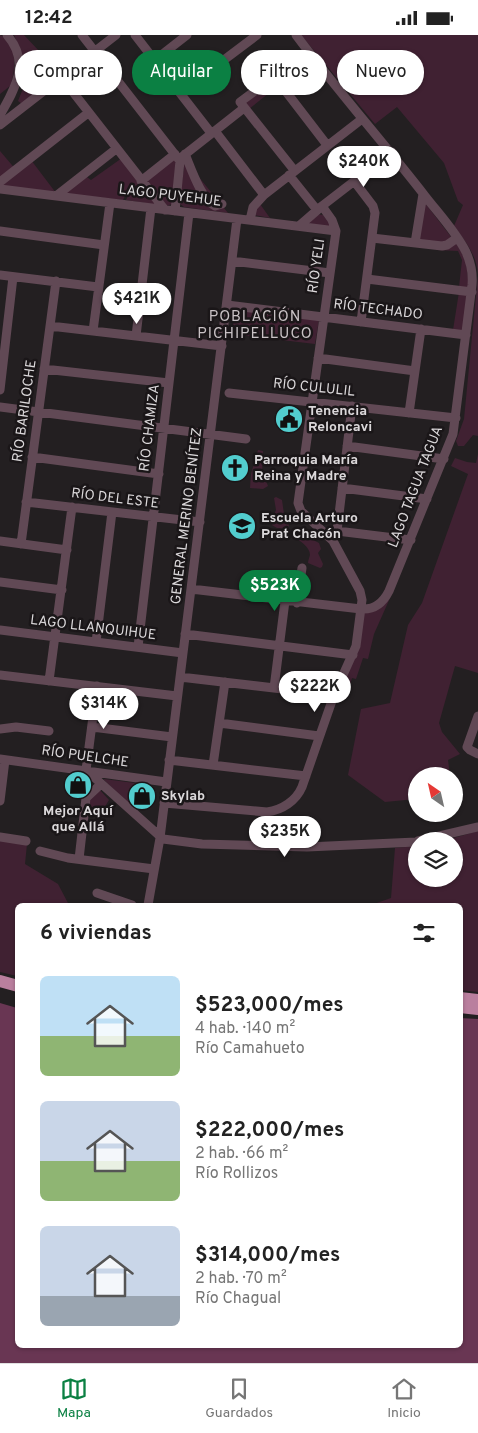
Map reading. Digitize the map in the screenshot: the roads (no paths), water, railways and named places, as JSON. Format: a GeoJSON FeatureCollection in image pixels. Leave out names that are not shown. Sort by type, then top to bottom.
{"type":"FeatureCollection","features":[{"type":"Feature","properties":{"kind":"highway"},"geometry":{"type":"LineString","coordinates":[[0,981],[15,985]]}},
{"type":"Feature","properties":{"kind":"highway"},"geometry":{"type":"LineString","coordinates":[[0,990],[15,994]]}},
{"type":"Feature","properties":{"kind":"highway"},"geometry":{"type":"LineString","coordinates":[[465,999],[478,1009]]}},
{"type":"Feature","properties":{"kind":"street"},"geometry":{"type":"LineString","coordinates":[[0,115],[18,81],[19,64],[15,46],[7,35]]}},
{"type":"Feature","properties":{"kind":"street"},"geometry":{"type":"LineString","coordinates":[[82,35],[93,50]]}},
{"type":"Feature","properties":{"kind":"street"},"geometry":{"type":"LineString","coordinates":[[95,50],[116,35]]}},
{"type":"Feature","properties":{"kind":"street"},"geometry":{"type":"LineString","coordinates":[[135,35],[146,50]]}},
{"type":"Feature","properties":{"kind":"street"},"geometry":{"type":"LineString","coordinates":[[167,50],[187,35]]}},
{"type":"Feature","properties":{"kind":"street"},"geometry":{"type":"LineString","coordinates":[[231,55],[257,35]]}},
{"type":"Feature","properties":{"kind":"street","name":"LAGO TAGUA TAGUA"},"geometry":{"type":"LineString","coordinates":[[296,35],[307,50]]}},
{"type":"Feature","properties":{"kind":"street","name":"LAGO TAGUA TAGUA"},"geometry":{"type":"LineString","coordinates":[[327,75],[392,153],[457,238],[471,265],[473,279],[452,440],[385,598],[376,606],[361,609]]}},
{"type":"Feature","properties":{"kind":"street"},"geometry":{"type":"LineString","coordinates":[[122,86],[180,157],[206,198],[215,206],[222,204]]}},
{"type":"Feature","properties":{"kind":"street"},"geometry":{"type":"LineString","coordinates":[[12,93],[17,103],[27,105]]}},
{"type":"Feature","properties":{"kind":"street"},"geometry":{"type":"LineString","coordinates":[[0,125],[40,95]]}},
{"type":"Feature","properties":{"kind":"street"},"geometry":{"type":"LineString","coordinates":[[75,95],[165,210]]}},
{"type":"Feature","properties":{"kind":"street"},"geometry":{"type":"LineString","coordinates":[[182,95],[264,195]]}},
{"type":"Feature","properties":{"kind":"street"},"geometry":{"type":"LineString","coordinates":[[142,181],[180,157],[244,108],[240,102],[249,95]]}},
{"type":"Feature","properties":{"kind":"street"},"geometry":{"type":"LineString","coordinates":[[289,95],[327,145]]}},
{"type":"Feature","properties":{"kind":"street","name":"RÍO YELI"},"geometry":{"type":"LineString","coordinates":[[244,108],[319,208],[332,220],[336,231],[298,500],[301,511],[334,541]]}},
{"type":"Feature","properties":{"kind":"street"},"geometry":{"type":"LineString","coordinates":[[0,182],[88,113]]}},
{"type":"Feature","properties":{"kind":"street"},"geometry":{"type":"LineString","coordinates":[[250,220],[253,207],[264,195],[362,119]]}},
{"type":"Feature","properties":{"kind":"street"},"geometry":{"type":"LineString","coordinates":[[56,196],[116,149]]}},
{"type":"Feature","properties":{"kind":"street"},"geometry":{"type":"LineString","coordinates":[[299,226],[319,208],[392,153]]}},
{"type":"Feature","properties":{"kind":"street"},"geometry":{"type":"LineString","coordinates":[[175,211],[180,157]]}},
{"type":"Feature","properties":{"kind":"street"},"geometry":{"type":"LineString","coordinates":[[354,181],[375,209],[361,322]]}},
{"type":"Feature","properties":{"kind":"street","name":"LAGO PUYEHUE"},"geometry":{"type":"LineString","coordinates":[[0,189],[336,231]]}},
{"type":"Feature","properties":{"kind":"street"},"geometry":{"type":"LineString","coordinates":[[415,243],[423,194]]}},
{"type":"Feature","properties":{"kind":"street"},"geometry":{"type":"LineString","coordinates":[[93,331],[110,203]]}},
{"type":"Feature","properties":{"kind":"street"},"geometry":{"type":"LineString","coordinates":[[136,337],[151,208]]}},
{"type":"Feature","properties":{"kind":"street","name":"RÍO CHAMIZA"},"geometry":{"type":"LineString","coordinates":[[138,647],[189,213]]}},
{"type":"Feature","properties":{"kind":"street","name":"GENERAL MERINO BENÍTEZ"},"geometry":{"type":"LineString","coordinates":[[148,903],[160,837],[237,219]]}},
{"type":"Feature","properties":{"kind":"street"},"geometry":{"type":"LineString","coordinates":[[0,231],[104,245]]}},
{"type":"Feature","properties":{"kind":"street"},"geometry":{"type":"LineString","coordinates":[[372,238],[442,246],[457,238]]}},
{"type":"Feature","properties":{"kind":"street"},"geometry":{"type":"LineString","coordinates":[[232,261],[330,273]]}},
{"type":"Feature","properties":{"kind":"street"},"geometry":{"type":"LineString","coordinates":[[0,275],[98,287]]}},
{"type":"Feature","properties":{"kind":"street"},"geometry":{"type":"LineString","coordinates":[[0,390],[13,277]]}},
{"type":"Feature","properties":{"kind":"street"},"geometry":{"type":"LineString","coordinates":[[367,279],[472,292]]}},
{"type":"Feature","properties":{"kind":"street","name":"RÍO BARILOCHE"},"geometry":{"type":"LineString","coordinates":[[21,544],[56,281]]}},
{"type":"Feature","properties":{"kind":"street","name":"RÍO TECHADO"},"geometry":{"type":"LineString","coordinates":[[227,305],[466,335]]}},
{"type":"Feature","properties":{"kind":"street"},"geometry":{"type":"LineString","coordinates":[[50,326],[222,346]]}},
{"type":"Feature","properties":{"kind":"street"},"geometry":{"type":"LineString","coordinates":[[410,413],[421,329]]}},
{"type":"Feature","properties":{"kind":"street"},"geometry":{"type":"LineString","coordinates":[[318,358],[415,371]]}},
{"type":"Feature","properties":{"kind":"street"},"geometry":{"type":"LineString","coordinates":[[44,369],[170,383]]}},
{"type":"Feature","properties":{"kind":"street","name":"RÍO CULULIL"},"geometry":{"type":"LineString","coordinates":[[229,393],[456,418]]}},
{"type":"Feature","properties":{"kind":"street"},"geometry":{"type":"LineString","coordinates":[[164,803],[262,813],[277,810],[290,803],[300,792],[334,695],[353,655],[358,635],[361,594],[334,541],[337,531],[352,406]]}},
{"type":"Feature","properties":{"kind":"street"},"geometry":{"type":"LineString","coordinates":[[0,407],[246,439]]}},
{"type":"Feature","properties":{"kind":"street"},"geometry":{"type":"LineString","coordinates":[[347,446],[444,459]]}},
{"type":"Feature","properties":{"kind":"street"},"geometry":{"type":"LineString","coordinates":[[32,457],[159,474]]}},
{"type":"Feature","properties":{"kind":"street"},"geometry":{"type":"LineString","coordinates":[[342,488],[427,499]]}},
{"type":"Feature","properties":{"kind":"street","name":"RÍO DEL ESTE"},"geometry":{"type":"LineString","coordinates":[[26,502],[200,522]]}},
{"type":"Feature","properties":{"kind":"street"},"geometry":{"type":"LineString","coordinates":[[48,681],[72,507]]}},
{"type":"Feature","properties":{"kind":"street"},"geometry":{"type":"LineString","coordinates":[[96,642],[112,512]]}},
{"type":"Feature","properties":{"kind":"street"},"geometry":{"type":"LineString","coordinates":[[337,531],[411,540]]}},
{"type":"Feature","properties":{"kind":"street"},"geometry":{"type":"LineString","coordinates":[[0,541],[66,550]]}},
{"type":"Feature","properties":{"kind":"street"},"geometry":{"type":"LineString","coordinates":[[297,603],[302,568]]}},
{"type":"Feature","properties":{"kind":"street"},"geometry":{"type":"LineString","coordinates":[[0,582],[62,590]]}},
{"type":"Feature","properties":{"kind":"street"},"geometry":{"type":"LineString","coordinates":[[191,589],[297,603],[361,609]]}},
{"type":"Feature","properties":{"kind":"street"},"geometry":{"type":"LineString","coordinates":[[274,688],[285,601]]}},
{"type":"Feature","properties":{"kind":"street","name":"LAGO LLANQUIHUE"},"geometry":{"type":"LineString","coordinates":[[0,630],[183,653]]}},
{"type":"Feature","properties":{"kind":"street"},"geometry":{"type":"LineString","coordinates":[[185,635],[353,655]]}},
{"type":"Feature","properties":{"kind":"street"},"geometry":{"type":"LineString","coordinates":[[0,675],[177,696]]}},
{"type":"Feature","properties":{"kind":"street"},"geometry":{"type":"LineString","coordinates":[[180,677],[334,695]]}},
{"type":"Feature","properties":{"kind":"street"},"geometry":{"type":"LineString","coordinates":[[213,765],[225,682]]}},
{"type":"Feature","properties":{"kind":"street"},"geometry":{"type":"LineString","coordinates":[[97,686],[86,771],[160,837],[166,840],[300,847],[408,841]]}},
{"type":"Feature","properties":{"kind":"street"},"geometry":{"type":"LineString","coordinates":[[478,716],[467,745],[468,748],[478,754]]}},
{"type":"Feature","properties":{"kind":"street"},"geometry":{"type":"LineString","coordinates":[[219,723],[319,736]]}},
{"type":"Feature","properties":{"kind":"street"},"geometry":{"type":"LineString","coordinates":[[0,729],[16,727],[49,731]]}},
{"type":"Feature","properties":{"kind":"street"},"geometry":{"type":"LineString","coordinates":[[92,727],[172,737]]}},
{"type":"Feature","properties":{"kind":"street"},"geometry":{"type":"LineString","coordinates":[[0,801],[3,759]]}},
{"type":"Feature","properties":{"kind":"street","name":"RÍO PUELCHE"},"geometry":{"type":"LineString","coordinates":[[3,759],[166,782]]}},
{"type":"Feature","properties":{"kind":"street"},"geometry":{"type":"LineString","coordinates":[[169,760],[306,776]]}},
{"type":"Feature","properties":{"kind":"street"},"geometry":{"type":"LineString","coordinates":[[78,859],[86,798],[101,784]]}},
{"type":"Feature","properties":{"kind":"street"},"geometry":{"type":"LineString","coordinates":[[145,824],[155,825],[162,817]]}},
{"type":"Feature","properties":{"kind":"street"},"geometry":{"type":"LineString","coordinates":[[456,832],[478,827]]}},
{"type":"Feature","properties":{"kind":"street"},"geometry":{"type":"LineString","coordinates":[[0,837],[26,841]]}},
{"type":"Feature","properties":{"kind":"street"},"geometry":{"type":"LineString","coordinates":[[40,851],[78,859],[154,869]]}},
{"type":"Feature","properties":{"kind":"street"},"geometry":{"type":"LineString","coordinates":[[96,893],[126,903]]}},
{"type":"Feature","properties":{"kind":"place","name":"Tenencia Reloncavi"},"geometry":{"type":"Point","coordinates":[289,419]}},
{"type":"Feature","properties":{"kind":"place","name":"Parroquia María Reina y Madre"},"geometry":{"type":"Point","coordinates":[235,468]}},
{"type":"Feature","properties":{"kind":"place","name":"Escuela Arturo Prat Chacón"},"geometry":{"type":"Point","coordinates":[242,526]}},
{"type":"Feature","properties":{"kind":"place","name":"Mejor Aquí que Allá"},"geometry":{"type":"Point","coordinates":[78,785]}},
{"type":"Feature","properties":{"kind":"place","name":"Skylab"},"geometry":{"type":"Point","coordinates":[142,796]}},
{"type":"Feature","properties":{"kind":"district","name":"POBLACIÓN PICHIPELLUCO"},"geometry":{"type":"Point","coordinates":[255,326]}}]}
